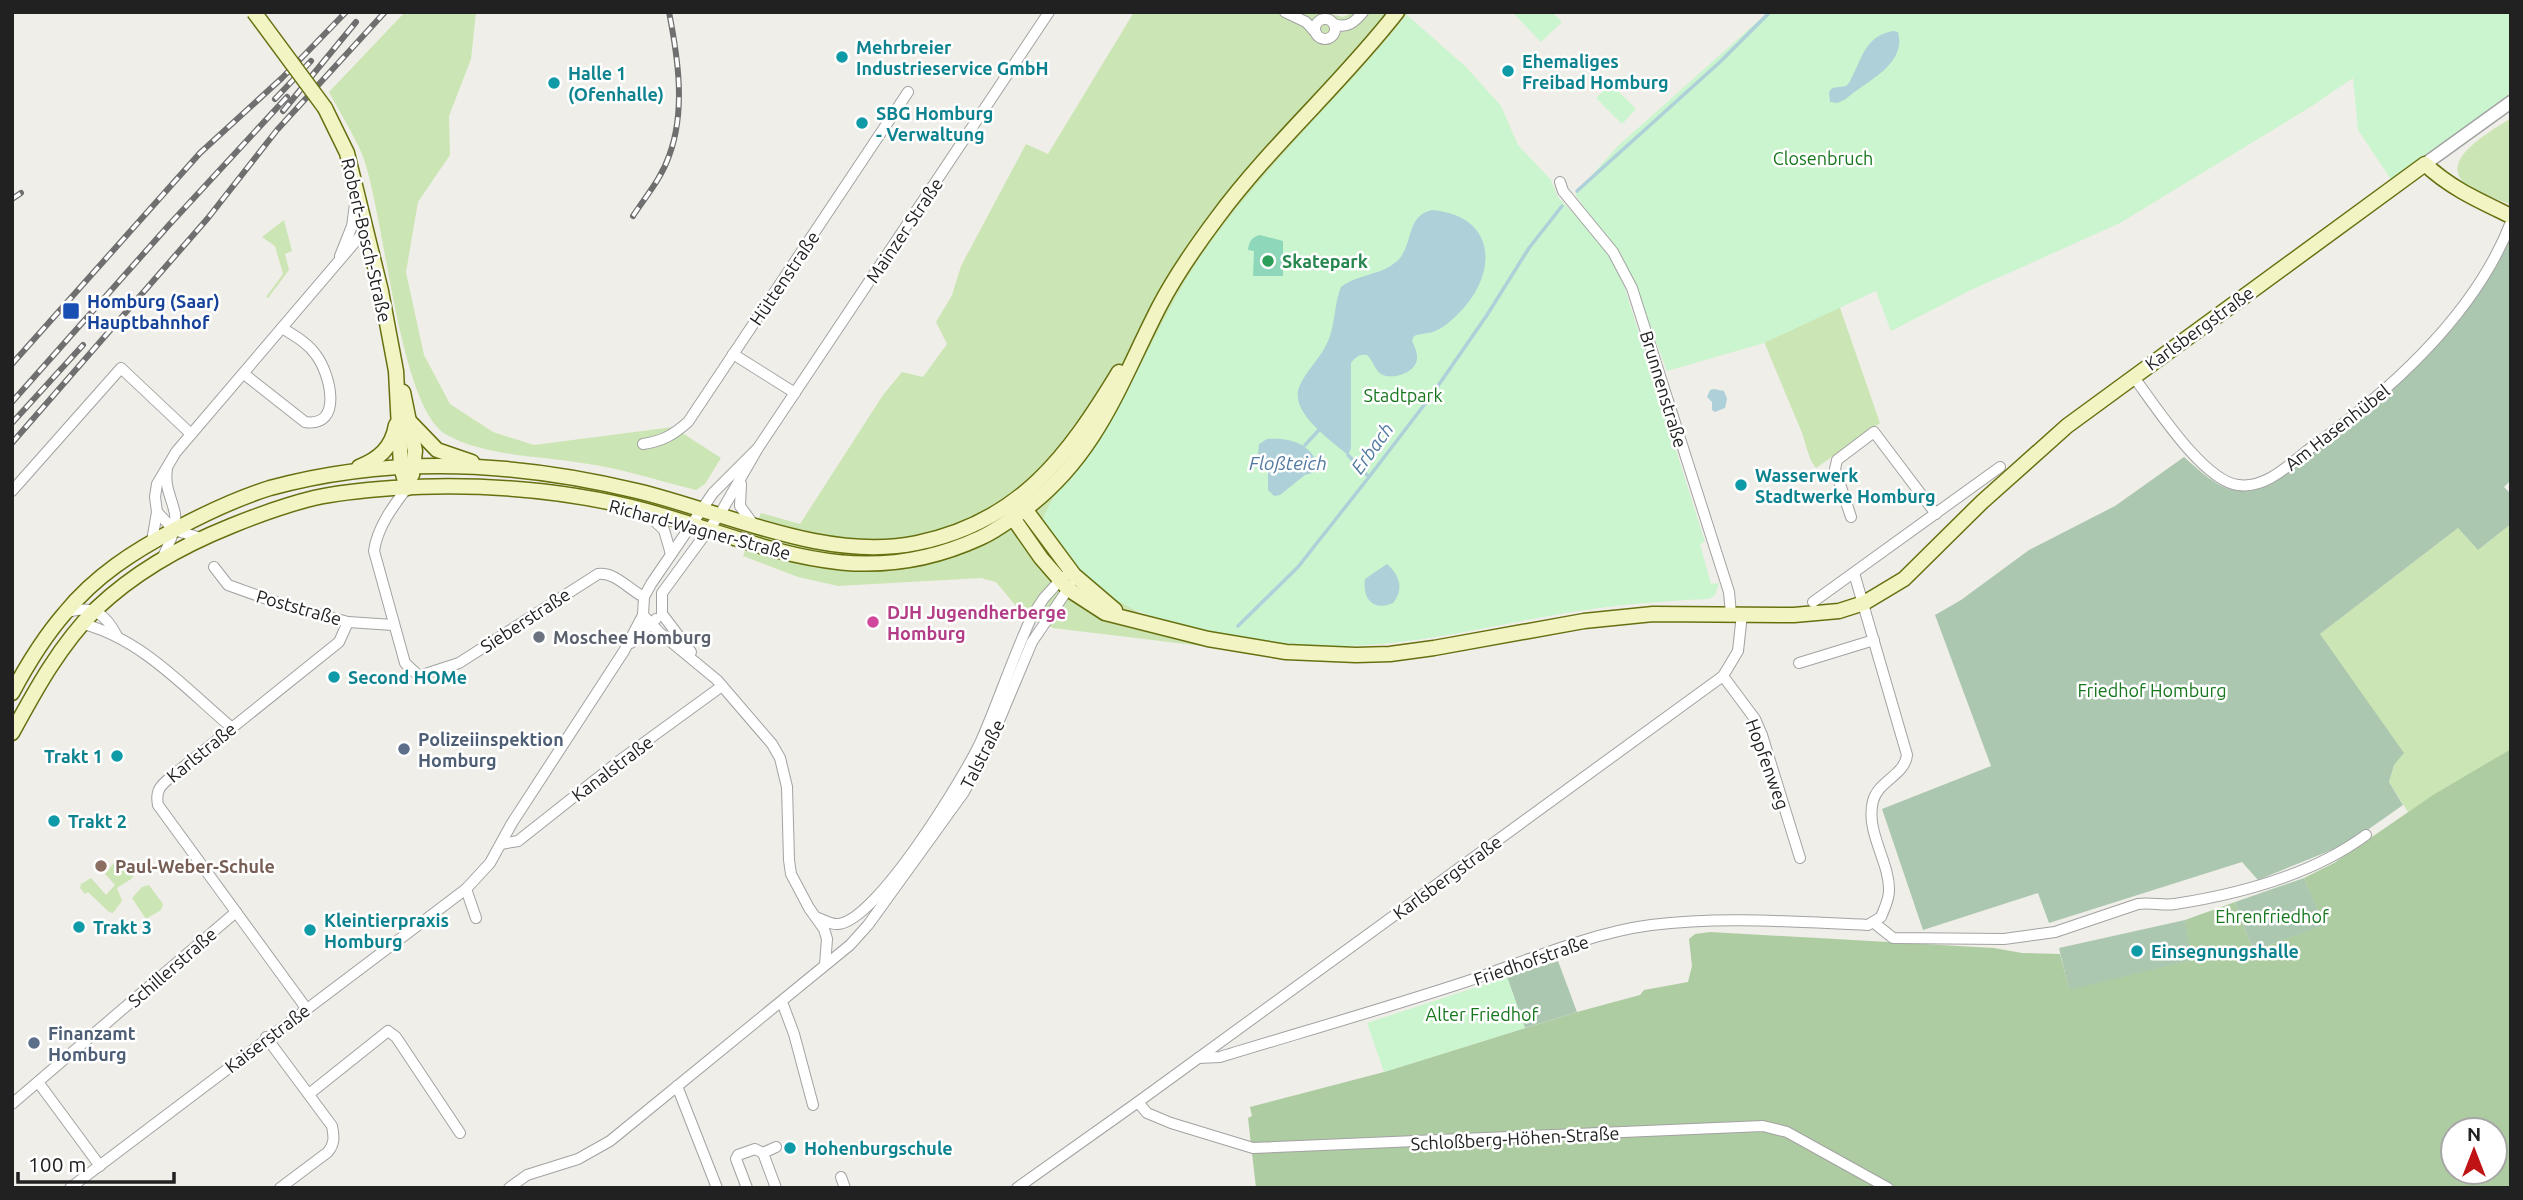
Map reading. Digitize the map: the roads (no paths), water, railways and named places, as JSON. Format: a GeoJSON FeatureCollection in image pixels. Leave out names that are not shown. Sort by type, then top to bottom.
{"type":"FeatureCollection","features":[{"type":"Feature","properties":{"kind":"main road","name":"Robert-Bosch-Straße"},"geometry":{"type":"LineString","coordinates":[[254,12],[325,108],[347,153],[367,228],[396,371],[411,422],[407,488]]}},
{"type":"Feature","properties":{"kind":"main road"},"geometry":{"type":"LineString","coordinates":[[1017,510],[1074,443],[1199,244],[1240,189],[1398,12]]}},
{"type":"Feature","properties":{"kind":"main road"},"geometry":{"type":"LineString","coordinates":[[2425,164],[2458,189],[2511,216]]}},
{"type":"Feature","properties":{"kind":"main road","name":"Karlsbergstraße"},"geometry":{"type":"LineString","coordinates":[[1737,614],[1824,613],[1864,603],[1904,579],[2057,433],[2425,164]]}},
{"type":"Feature","properties":{"kind":"main road","name":"Robert-Bosch-Straße"},"geometry":{"type":"LineString","coordinates":[[396,371],[397,402],[408,466]]}},
{"type":"Feature","properties":{"kind":"main road"},"geometry":{"type":"LineString","coordinates":[[345,473],[372,462],[386,450],[394,433],[397,402]]}},
{"type":"Feature","properties":{"kind":"main road"},"geometry":{"type":"LineString","coordinates":[[411,422],[438,450],[491,467]]}},
{"type":"Feature","properties":{"kind":"main road","name":"Richard-Wagner-Straße"},"geometry":{"type":"LineString","coordinates":[[12,693],[43,641],[65,613],[97,580],[152,541],[200,516],[268,489],[345,473],[408,466],[491,467],[543,472],[575,477],[703,508],[753,524],[830,543],[864,548],[916,543],[965,530],[1017,510]]}},
{"type":"Feature","properties":{"kind":"main road","name":"Richard-Wagner-Straße"},"geometry":{"type":"LineString","coordinates":[[12,733],[16,714],[48,669],[83,624],[126,584],[162,559],[201,538],[272,510],[316,498],[351,491],[513,487],[644,510],[708,531],[826,562],[884,564],[936,554],[982,538],[1017,510]]}},
{"type":"Feature","properties":{"kind":"main road"},"geometry":{"type":"LineString","coordinates":[[1017,510],[1043,536],[1042,551]]}},
{"type":"Feature","properties":{"kind":"main road"},"geometry":{"type":"LineString","coordinates":[[1017,510],[1042,551],[1067,581],[1130,620],[1236,645],[1286,652],[1390,654],[1434,649],[1584,621],[1664,613],[1737,614]]}},
{"type":"Feature","properties":{"kind":"street","name":"Mainzer Straße"},"geometry":{"type":"LineString","coordinates":[[624,651],[662,614],[662,593],[720,514],[758,448],[1049,12]]}},
{"type":"Feature","properties":{"kind":"street"},"geometry":{"type":"LineString","coordinates":[[1285,12],[1306,22],[1322,38],[1330,38],[1335,32],[1329,21]]}},
{"type":"Feature","properties":{"kind":"street"},"geometry":{"type":"LineString","coordinates":[[1299,12],[1339,26],[1349,25],[1363,12]]}},
{"type":"Feature","properties":{"kind":"street"},"geometry":{"type":"LineString","coordinates":[[1316,34],[1316,24],[1329,21]]}},
{"type":"Feature","properties":{"kind":"street","name":"Hüttenstraße"},"geometry":{"type":"LineString","coordinates":[[643,444],[661,442],[674,435],[688,422],[908,92]]}},
{"type":"Feature","properties":{"kind":"street"},"geometry":{"type":"LineString","coordinates":[[2425,164],[2511,102]]}},
{"type":"Feature","properties":{"kind":"street","name":"Brunnenstraße"},"geometry":{"type":"LineString","coordinates":[[1560,182],[1563,191],[1613,252],[1632,288],[1737,614]]}},
{"type":"Feature","properties":{"kind":"street"},"geometry":{"type":"LineString","coordinates":[[338,261],[350,234],[357,189]]}},
{"type":"Feature","properties":{"kind":"street","name":"Am Hasenhübel"},"geometry":{"type":"LineString","coordinates":[[2133,376],[2185,445],[2222,479],[2239,485],[2250,485],[2271,478],[2334,432],[2397,380],[2420,357],[2457,313],[2482,276],[2511,222]]}},
{"type":"Feature","properties":{"kind":"street"},"geometry":{"type":"LineString","coordinates":[[152,541],[157,512],[155,492],[168,465],[191,434],[367,228]]}},
{"type":"Feature","properties":{"kind":"street"},"geometry":{"type":"LineString","coordinates":[[244,374],[305,422],[316,422],[325,418],[330,409],[331,397],[321,362],[307,344],[282,328]]}},
{"type":"Feature","properties":{"kind":"street"},"geometry":{"type":"LineString","coordinates":[[733,354],[795,393]]}},
{"type":"Feature","properties":{"kind":"street"},"geometry":{"type":"LineString","coordinates":[[12,491],[121,368],[191,434]]}},
{"type":"Feature","properties":{"kind":"street"},"geometry":{"type":"LineString","coordinates":[[1851,517],[1835,469],[1837,460],[1874,432],[1936,514]]}},
{"type":"Feature","properties":{"kind":"street","name":"Mainzer Straße"},"geometry":{"type":"LineString","coordinates":[[466,888],[490,863],[624,651],[643,615],[644,597],[690,525],[733,472],[758,448]]}},
{"type":"Feature","properties":{"kind":"street"},"geometry":{"type":"LineString","coordinates":[[162,559],[174,530],[175,517],[166,484],[168,465]]}},
{"type":"Feature","properties":{"kind":"street"},"geometry":{"type":"LineString","coordinates":[[1813,602],[2000,467]]}},
{"type":"Feature","properties":{"kind":"street","name":"Mainzer Straße"},"geometry":{"type":"LineString","coordinates":[[743,477],[739,491],[740,506],[753,524]]}},
{"type":"Feature","properties":{"kind":"street"},"geometry":{"type":"LineString","coordinates":[[393,625],[374,551],[377,537],[394,503],[407,488]]}},
{"type":"Feature","properties":{"kind":"street"},"geometry":{"type":"LineString","coordinates":[[1970,489],[1982,502]]}},
{"type":"Feature","properties":{"kind":"street"},"geometry":{"type":"LineString","coordinates":[[171,503],[183,513],[200,516]]}},
{"type":"Feature","properties":{"kind":"street"},"geometry":{"type":"LineString","coordinates":[[644,510],[664,530],[671,554]]}},
{"type":"Feature","properties":{"kind":"street"},"geometry":{"type":"LineString","coordinates":[[157,512],[174,530],[201,538]]}},
{"type":"Feature","properties":{"kind":"street","name":"Poststraße"},"geometry":{"type":"LineString","coordinates":[[214,567],[221,579],[243,591],[348,622],[393,625]]}},
{"type":"Feature","properties":{"kind":"street"},"geometry":{"type":"LineString","coordinates":[[1854,573],[1907,755],[1906,763],[1876,793],[1872,803],[1871,817],[1889,891],[1881,917],[1873,922],[1893,939],[2004,939],[2062,930],[2138,904],[2171,905],[2257,885],[2303,869],[2349,848],[2366,835]]}},
{"type":"Feature","properties":{"kind":"street","name":"Sieberstraße"},"geometry":{"type":"LineString","coordinates":[[393,625],[405,663],[419,676],[449,667],[598,574],[611,575],[644,597]]}},
{"type":"Feature","properties":{"kind":"street","name":"Talstraße"},"geometry":{"type":"LineString","coordinates":[[818,918],[839,924],[853,919],[875,899],[938,816],[980,742],[1032,617],[1067,581]]}},
{"type":"Feature","properties":{"kind":"street","name":"Talstraße"},"geometry":{"type":"LineString","coordinates":[[509,1188],[527,1175],[590,1153],[610,1141],[850,945],[868,925],[964,792],[988,747],[1032,642],[1067,581]]}},
{"type":"Feature","properties":{"kind":"street"},"geometry":{"type":"LineString","coordinates":[[65,613],[77,609],[96,610],[109,621],[117,636]]}},
{"type":"Feature","properties":{"kind":"street"},"geometry":{"type":"LineString","coordinates":[[697,662],[662,614],[651,611],[643,615],[722,686],[772,744],[780,758],[787,787],[791,874],[818,918],[827,939],[824,965]]}},
{"type":"Feature","properties":{"kind":"street","name":"Karlsbergstraße"},"geometry":{"type":"LineString","coordinates":[[1017,1188],[1724,676],[1738,651],[1737,614]]}},
{"type":"Feature","properties":{"kind":"street","name":"Karlstraße"},"geometry":{"type":"LineString","coordinates":[[306,1008],[158,805],[156,796],[158,788],[339,642],[348,622]]}},
{"type":"Feature","properties":{"kind":"street"},"geometry":{"type":"LineString","coordinates":[[83,624],[117,636],[142,652],[231,727]]}},
{"type":"Feature","properties":{"kind":"street"},"geometry":{"type":"LineString","coordinates":[[1799,663],[1874,640]]}},
{"type":"Feature","properties":{"kind":"street","name":"Hopfenweg"},"geometry":{"type":"LineString","coordinates":[[1724,676],[1755,719],[1800,858]]}},
{"type":"Feature","properties":{"kind":"street","name":"Kanalstraße"},"geometry":{"type":"LineString","coordinates":[[500,844],[518,841],[622,758],[722,686]]}},
{"type":"Feature","properties":{"kind":"street"},"geometry":{"type":"LineString","coordinates":[[466,888],[476,918]]}},
{"type":"Feature","properties":{"kind":"street","name":"Kaiserstraße"},"geometry":{"type":"LineString","coordinates":[[70,1188],[466,888]]}},
{"type":"Feature","properties":{"kind":"street","name":"Schillerstraße"},"geometry":{"type":"LineString","coordinates":[[12,1104],[236,912]]}},
{"type":"Feature","properties":{"kind":"street","name":"Friedhofstraße"},"geometry":{"type":"LineString","coordinates":[[1198,1058],[1220,1057],[1633,928],[1681,922],[1767,920],[1868,925],[1873,922]]}},
{"type":"Feature","properties":{"kind":"street"},"geometry":{"type":"LineString","coordinates":[[782,1002],[794,1034],[813,1105]]}},
{"type":"Feature","properties":{"kind":"street"},"geometry":{"type":"LineString","coordinates":[[309,1094],[388,1031],[396,1037],[460,1133]]}},
{"type":"Feature","properties":{"kind":"street"},"geometry":{"type":"LineString","coordinates":[[266,1037],[332,1126],[334,1145],[280,1188]]}},
{"type":"Feature","properties":{"kind":"street"},"geometry":{"type":"LineString","coordinates":[[38,1082],[100,1166]]}},
{"type":"Feature","properties":{"kind":"street"},"geometry":{"type":"LineString","coordinates":[[677,1086],[717,1188]]}},
{"type":"Feature","properties":{"kind":"street","name":"Schloßberg-Höhen-Straße"},"geometry":{"type":"LineString","coordinates":[[1138,1102],[1147,1113],[1171,1123],[1237,1145],[1261,1148],[1763,1126],[1787,1132],[1888,1188]]}},
{"type":"Feature","properties":{"kind":"street"},"geometry":{"type":"LineString","coordinates":[[763,1153],[776,1147]]}},
{"type":"Feature","properties":{"kind":"street"},"geometry":{"type":"LineString","coordinates":[[747,1188],[736,1159],[755,1149],[763,1153],[776,1188]]}},
{"type":"Feature","properties":{"kind":"street"},"geometry":{"type":"LineString","coordinates":[[841,1177],[845,1188]]}},
{"type":"Feature","properties":{"kind":"water"},"geometry":{"type":"Polygon","coordinates":[[[1898,32],[1899,44],[1891,63],[1846,99],[1837,103],[1830,102],[1829,92],[1832,88],[1849,83],[1870,44],[1883,34],[1898,32]]]}},
{"type":"Feature","properties":{"kind":"water"},"geometry":{"type":"Polygon","coordinates":[[[1432,210],[1454,215],[1470,223],[1480,236],[1485,250],[1485,266],[1480,283],[1470,300],[1450,322],[1433,332],[1414,336],[1412,341],[1417,360],[1414,367],[1406,373],[1385,376],[1367,355],[1358,356],[1351,363],[1351,448],[1348,455],[1305,415],[1298,395],[1300,385],[1328,342],[1341,287],[1394,264],[1404,252],[1418,217],[1432,210]]]}},
{"type":"Feature","properties":{"kind":"water"},"geometry":{"type":"Polygon","coordinates":[[[1710,390],[1724,391],[1727,399],[1725,408],[1715,412],[1707,397],[1710,390]]]}},
{"type":"Feature","properties":{"kind":"water","name":"Floßteich"},"geometry":{"type":"Polygon","coordinates":[[[1267,439],[1301,444],[1313,455],[1319,471],[1305,475],[1280,495],[1274,496],[1268,490],[1268,467],[1258,454],[1259,444],[1267,439]]]}},
{"type":"Feature","properties":{"kind":"water"},"geometry":{"type":"Polygon","coordinates":[[[1387,564],[1398,578],[1399,593],[1393,603],[1380,606],[1370,602],[1367,597],[1365,579],[1387,564]]]}},
{"type":"Feature","properties":{"kind":"waterway","name":"Erbach"},"geometry":{"type":"LineString","coordinates":[[1577,191],[1720,62],[1770,12]]}},
{"type":"Feature","properties":{"kind":"waterway","name":"Erbach"},"geometry":{"type":"LineString","coordinates":[[1238,626],[1298,567],[1369,477],[1431,396],[1529,248],[1562,206]]}},
{"type":"Feature","properties":{"kind":"waterway"},"geometry":{"type":"LineString","coordinates":[[1305,445],[1319,430]]}},
{"type":"Feature","properties":{"kind":"waterway"},"geometry":{"type":"LineString","coordinates":[[1348,455],[1368,476]]}},
{"type":"Feature","properties":{"kind":"railway"},"geometry":{"type":"LineString","coordinates":[[12,364],[200,153],[282,78],[346,12]]}},
{"type":"Feature","properties":{"kind":"railway"},"geometry":{"type":"LineString","coordinates":[[12,443],[208,218],[277,130],[385,12]]}},
{"type":"Feature","properties":{"kind":"railway"},"geometry":{"type":"LineString","coordinates":[[633,216],[658,180],[674,139],[679,84],[669,12]]}},
{"type":"Feature","properties":{"kind":"railway"},"geometry":{"type":"LineString","coordinates":[[283,111],[356,22]]}},
{"type":"Feature","properties":{"kind":"railway"},"geometry":{"type":"LineString","coordinates":[[275,99],[311,61]]}},
{"type":"Feature","properties":{"kind":"railway"},"geometry":{"type":"LineString","coordinates":[[12,402],[287,97]]}},
{"type":"Feature","properties":{"kind":"railway"},"geometry":{"type":"LineString","coordinates":[[12,199],[21,193]]}},
{"type":"Feature","properties":{"kind":"railway"},"geometry":{"type":"LineString","coordinates":[[12,423],[83,345]]}},
{"type":"Feature","properties":{"kind":"place","name":"Mehrbreier Industrieservice GmbH"},"geometry":{"type":"Point","coordinates":[842,57]}},
{"type":"Feature","properties":{"kind":"place","name":"Ehemaliges Freibad Homburg"},"geometry":{"type":"Point","coordinates":[1508,71]}},
{"type":"Feature","properties":{"kind":"place","name":"Halle 1 (Ofenhalle)"},"geometry":{"type":"Point","coordinates":[554,83]}},
{"type":"Feature","properties":{"kind":"place","name":"SBG Homburg - Verwaltung"},"geometry":{"type":"Point","coordinates":[862,123]}},
{"type":"Feature","properties":{"kind":"place","name":"Skatepark"},"geometry":{"type":"Point","coordinates":[1268,261]}},
{"type":"Feature","properties":{"kind":"place","name":"Homburg (Saar) Hauptbahnhof"},"geometry":{"type":"Point","coordinates":[71,311]}},
{"type":"Feature","properties":{"kind":"place","name":"Wasserwerk Stadtwerke Homburg"},"geometry":{"type":"Point","coordinates":[1741,485]}},
{"type":"Feature","properties":{"kind":"place","name":"DJH Jugendherberge Homburg"},"geometry":{"type":"Point","coordinates":[873,622]}},
{"type":"Feature","properties":{"kind":"place","name":"Moschee Homburg"},"geometry":{"type":"Point","coordinates":[539,637]}},
{"type":"Feature","properties":{"kind":"place","name":"Second HOMe"},"geometry":{"type":"Point","coordinates":[334,677]}},
{"type":"Feature","properties":{"kind":"place","name":"Polizeiinspektion Homburg"},"geometry":{"type":"Point","coordinates":[404,749]}},
{"type":"Feature","properties":{"kind":"place","name":"Trakt 1"},"geometry":{"type":"Point","coordinates":[117,756]}},
{"type":"Feature","properties":{"kind":"place","name":"Trakt 2"},"geometry":{"type":"Point","coordinates":[54,821]}},
{"type":"Feature","properties":{"kind":"place","name":"Paul-Weber-Schule"},"geometry":{"type":"Point","coordinates":[101,866]}},
{"type":"Feature","properties":{"kind":"place","name":"Trakt 3"},"geometry":{"type":"Point","coordinates":[79,927]}},
{"type":"Feature","properties":{"kind":"place","name":"Kleintierpraxis Homburg"},"geometry":{"type":"Point","coordinates":[310,930]}},
{"type":"Feature","properties":{"kind":"place","name":"Einsegnungshalle"},"geometry":{"type":"Point","coordinates":[2137,951]}},
{"type":"Feature","properties":{"kind":"place","name":"Finanzamt Homburg"},"geometry":{"type":"Point","coordinates":[34,1043]}},
{"type":"Feature","properties":{"kind":"place","name":"Hohenburgschule"},"geometry":{"type":"Point","coordinates":[790,1148]}},
{"type":"Feature","properties":{"kind":"park label","name":"Closenbruch"},"geometry":{"type":"Point","coordinates":[1823,158]}},
{"type":"Feature","properties":{"kind":"park label","name":"Stadtpark"},"geometry":{"type":"Point","coordinates":[1403,395]}},
{"type":"Feature","properties":{"kind":"park label","name":"Friedhof Homburg"},"geometry":{"type":"Point","coordinates":[2152,690]}},
{"type":"Feature","properties":{"kind":"park label","name":"Ehrenfriedhof"},"geometry":{"type":"Point","coordinates":[2272,916]}},
{"type":"Feature","properties":{"kind":"park label","name":"Alter Friedhof"},"geometry":{"type":"Point","coordinates":[1482,1014]}}]}
